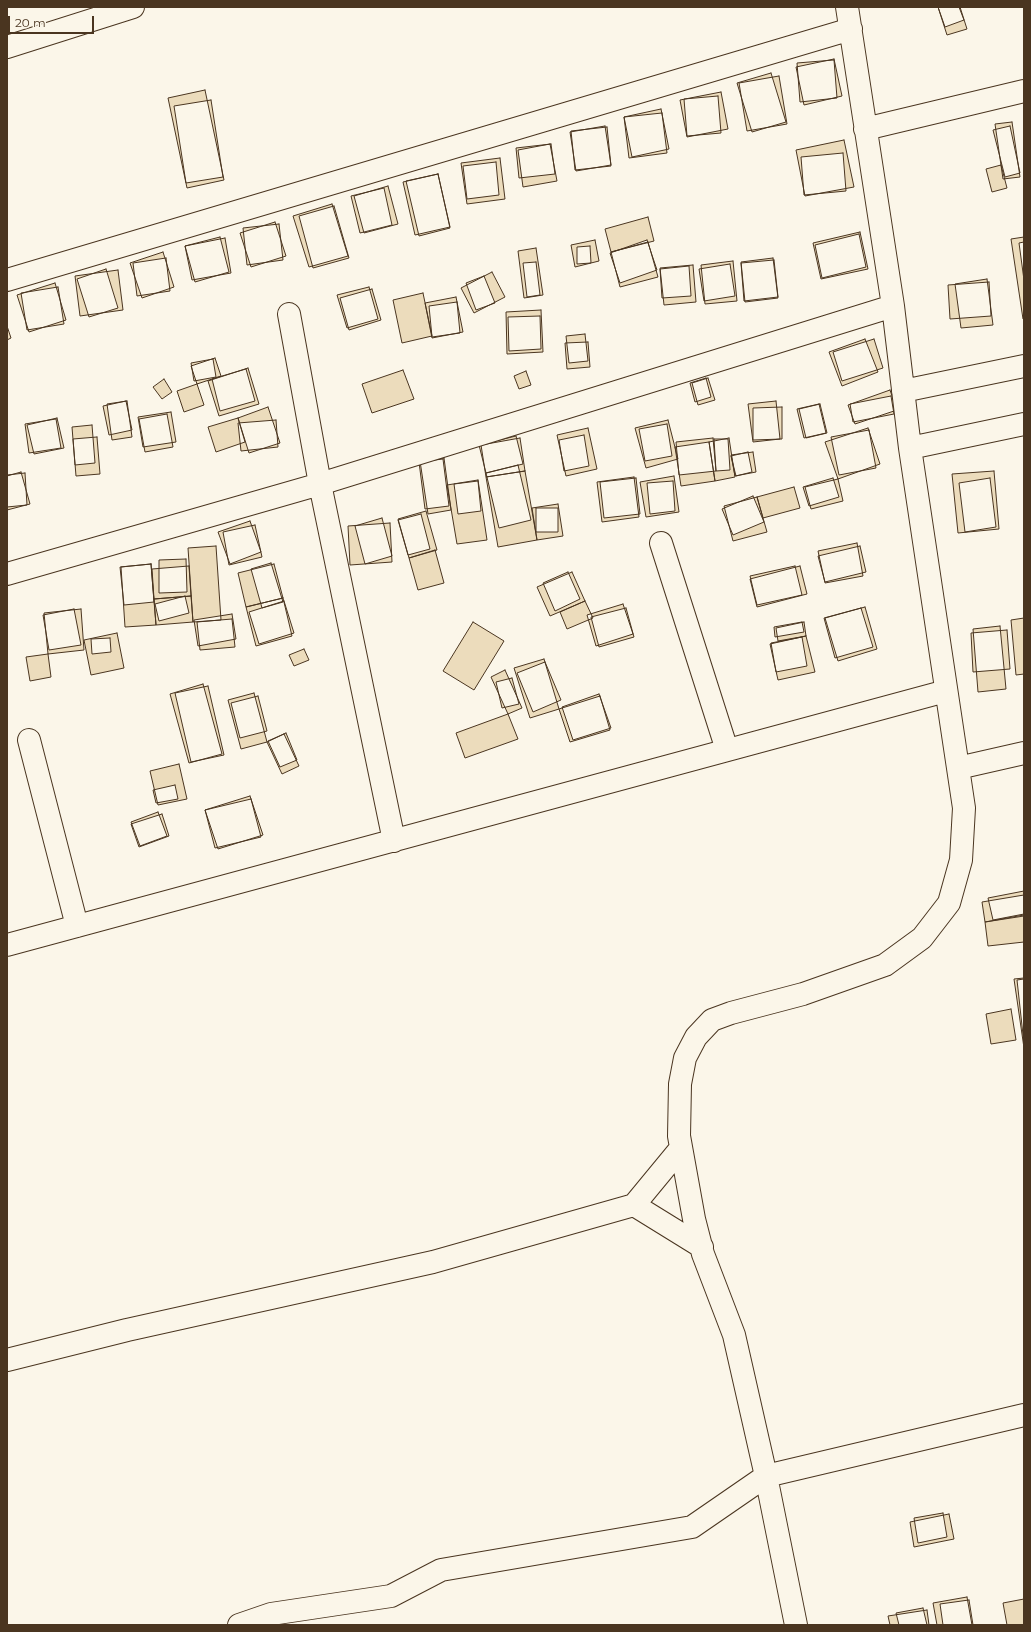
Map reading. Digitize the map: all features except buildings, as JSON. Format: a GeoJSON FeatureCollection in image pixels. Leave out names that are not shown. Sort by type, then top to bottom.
{"type":"FeatureCollection","features":[{"type":"Feature","properties":{"kind":"street"},"geometry":{"type":"LineString","coordinates":[[7,47],[133,7]]}},
{"type":"Feature","properties":{"kind":"street"},"geometry":{"type":"LineString","coordinates":[[796,1625],[766,1476],[734,1335],[702,1247],[694,1219],[679,1136],[680,1084],[684,1058],[696,1037],[712,1020],[731,1012],[803,994],[885,965],[922,938],[949,903],[961,860],[964,808],[910,448],[893,306],[847,7]]}},
{"type":"Feature","properties":{"kind":"street"},"geometry":{"type":"LineString","coordinates":[[7,280],[851,29]]}},
{"type":"Feature","properties":{"kind":"street"},"geometry":{"type":"LineString","coordinates":[[865,129],[1024,91]]}},
{"type":"Feature","properties":{"kind":"street"},"geometry":{"type":"LineString","coordinates":[[7,574],[320,484],[893,306]]}},
{"type":"Feature","properties":{"kind":"street"},"geometry":{"type":"LineString","coordinates":[[289,314],[320,484],[394,841]]}},
{"type":"Feature","properties":{"kind":"street"},"geometry":{"type":"LineString","coordinates":[[902,391],[1024,366]]}},
{"type":"Feature","properties":{"kind":"street"},"geometry":{"type":"LineString","coordinates":[[910,448],[1024,424]]}},
{"type":"Feature","properties":{"kind":"street"},"geometry":{"type":"LineString","coordinates":[[661,543],[727,750]]}},
{"type":"Feature","properties":{"kind":"street"},"geometry":{"type":"LineString","coordinates":[[7,945],[946,691]]}},
{"type":"Feature","properties":{"kind":"street"},"geometry":{"type":"LineString","coordinates":[[29,740],[77,926]]}},
{"type":"Feature","properties":{"kind":"street"},"geometry":{"type":"LineString","coordinates":[[958,768],[1024,753]]}},
{"type":"Feature","properties":{"kind":"street"},"geometry":{"type":"LineString","coordinates":[[7,1360],[126,1330],[432,1262],[634,1205],[681,1148]]}},
{"type":"Feature","properties":{"kind":"street"},"geometry":{"type":"LineString","coordinates":[[634,1205],[702,1247]]}},
{"type":"Feature","properties":{"kind":"street"},"geometry":{"type":"LineString","coordinates":[[239,1625],[271,1614],[391,1596],[441,1570],[692,1527],[766,1476],[1024,1415]]}}]}
